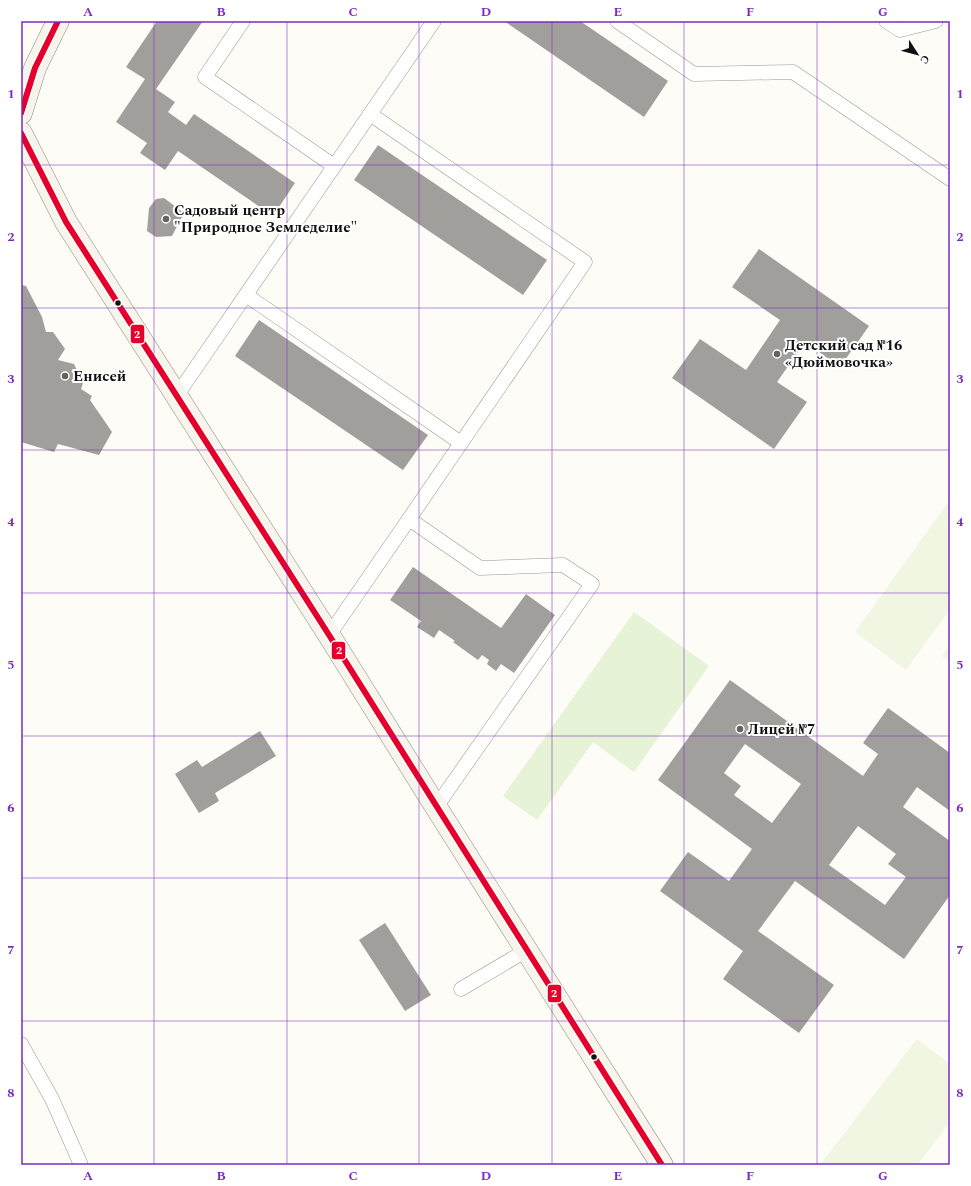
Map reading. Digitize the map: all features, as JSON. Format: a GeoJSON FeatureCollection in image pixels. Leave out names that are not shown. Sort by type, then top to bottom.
{"type":"FeatureCollection","features":[{"type":"Feature","properties":{"kind":"street"},"geometry":{"type":"LineString","coordinates":[[21,113],[34,68],[58,21]]}},
{"type":"Feature","properties":{"kind":"street"},"geometry":{"type":"LineString","coordinates":[[21,132],[66,222],[329,635],[662,1165]]}},
{"type":"Feature","properties":{"kind":"lane"},"geometry":{"type":"LineString","coordinates":[[243,21],[205,77],[334,166]]}},
{"type":"Feature","properties":{"kind":"lane"},"geometry":{"type":"LineString","coordinates":[[177,395],[434,21]]}},
{"type":"Feature","properties":{"kind":"lane"},"geometry":{"type":"LineString","coordinates":[[617,21],[694,74],[793,72],[950,179]]}},
{"type":"Feature","properties":{"kind":"lane"},"geometry":{"type":"LineString","coordinates":[[886,21],[900,30],[936,21]]}},
{"type":"Feature","properties":{"kind":"lane"},"geometry":{"type":"LineString","coordinates":[[329,635],[585,262],[370,114]]}},
{"type":"Feature","properties":{"kind":"lane"},"geometry":{"type":"LineString","coordinates":[[246,295],[461,443]]}},
{"type":"Feature","properties":{"kind":"lane"},"geometry":{"type":"LineString","coordinates":[[409,518],[480,568],[563,565],[592,584],[436,807]]}},
{"type":"Feature","properties":{"kind":"lane"},"geometry":{"type":"LineString","coordinates":[[461,989],[527,950]]}},
{"type":"Feature","properties":{"kind":"lane"},"geometry":{"type":"LineString","coordinates":[[21,1044],[52,1099],[81,1165]]}},
{"type":"Feature","properties":{"kind":"green space"},"geometry":{"type":"Polygon","coordinates":[[[950,500],[950,609],[906,670],[855,632],[950,500]]]}},
{"type":"Feature","properties":{"kind":"green space"},"geometry":{"type":"Polygon","coordinates":[[[634,612],[709,666],[634,772],[593,742],[537,820],[503,796],[634,612]]]}},
{"type":"Feature","properties":{"kind":"green space"},"geometry":{"type":"Polygon","coordinates":[[[950,644],[950,662],[942,656],[950,644]]]}},
{"type":"Feature","properties":{"kind":"green space"},"geometry":{"type":"Polygon","coordinates":[[[917,1039],[950,1064],[950,1122],[917,1165],[820,1165],[917,1039]]]}},
{"type":"Feature","properties":{"kind":"building"},"geometry":{"type":"Polygon","coordinates":[[[157,21],[203,21],[156,89],[175,102],[168,112],[186,125],[194,114],[295,183],[273,216],[178,151],[165,170],[140,153],[147,143],[116,122],[145,79],[126,67],[157,21]]]}},
{"type":"Feature","properties":{"kind":"building"},"geometry":{"type":"Polygon","coordinates":[[[504,21],[580,21],[668,81],[644,117],[504,21]]]}},
{"type":"Feature","properties":{"kind":"building"},"geometry":{"type":"Polygon","coordinates":[[[378,145],[547,260],[523,295],[354,180],[378,145]]]}},
{"type":"Feature","properties":{"kind":"building"},"geometry":{"type":"Polygon","coordinates":[[[164,198],[184,213],[172,236],[156,237],[147,231],[149,208],[156,199],[164,198]]]}},
{"type":"Feature","properties":{"kind":"building","name":"Детский сад №16 «Дюймовочка»"},"geometry":{"type":"Polygon","coordinates":[[[759,249],[869,326],[840,367],[805,342],[777,382],[807,402],[774,449],[672,378],[700,339],[746,370],[780,320],[732,287],[759,249]]]}},
{"type":"Feature","properties":{"kind":"building"},"geometry":{"type":"Polygon","coordinates":[[[21,285],[26,286],[42,317],[46,332],[53,332],[65,349],[58,360],[74,364],[83,383],[81,389],[92,396],[90,400],[112,432],[99,455],[58,444],[54,452],[21,442],[21,285]]]}},
{"type":"Feature","properties":{"kind":"building"},"geometry":{"type":"Polygon","coordinates":[[[259,320],[428,435],[403,470],[235,356],[259,320]]]}},
{"type":"Feature","properties":{"kind":"building"},"geometry":{"type":"Polygon","coordinates":[[[413,567],[501,628],[526,594],[555,615],[514,673],[501,664],[496,671],[487,664],[489,660],[482,655],[478,660],[439,630],[434,638],[417,627],[421,621],[390,600],[413,567]]]}},
{"type":"Feature","properties":{"kind":"building"},"geometry":{"type":"Polygon","coordinates":[[[730,680],[863,776],[878,754],[863,743],[888,708],[950,753],[950,811],[917,787],[903,807],[950,841],[950,895],[904,959],[795,881],[758,931],[834,985],[799,1033],[723,979],[743,951],[660,891],[688,852],[729,881],[752,849],[658,780],[730,680]],[[745,744],[724,773],[741,786],[734,795],[772,823],[801,784],[745,744]],[[858,826],[829,865],[885,905],[906,877],[888,864],[896,854],[858,826]]]}},
{"type":"Feature","properties":{"kind":"building"},"geometry":{"type":"Polygon","coordinates":[[[260,731],[276,756],[215,793],[219,801],[199,813],[175,774],[197,760],[202,767],[260,731]]]}},
{"type":"Feature","properties":{"kind":"building"},"geometry":{"type":"Polygon","coordinates":[[[385,923],[431,995],[405,1011],[359,940],[385,923]]]}},
{"type":"Feature","properties":{"kind":"transit line","name":"2"},"geometry":{"type":"LineString","coordinates":[[21,113],[35,68],[58,21]]}},
{"type":"Feature","properties":{"kind":"transit line","name":"2"},"geometry":{"type":"LineString","coordinates":[[21,133],[66,222],[329,635],[662,1165]]}},
{"type":"Feature","properties":{"kind":"place","name":"Садовый центр \"Природное Земледелие\""},"geometry":{"type":"Point","coordinates":[166,219]}},
{"type":"Feature","properties":{"kind":"place","name":"Детский сад №16 «Дюймовочка»"},"geometry":{"type":"Point","coordinates":[777,354]}},
{"type":"Feature","properties":{"kind":"place","name":"Енисей"},"geometry":{"type":"Point","coordinates":[65,376]}},
{"type":"Feature","properties":{"kind":"place","name":"Лицей №7"},"geometry":{"type":"Point","coordinates":[740,729]}}]}
